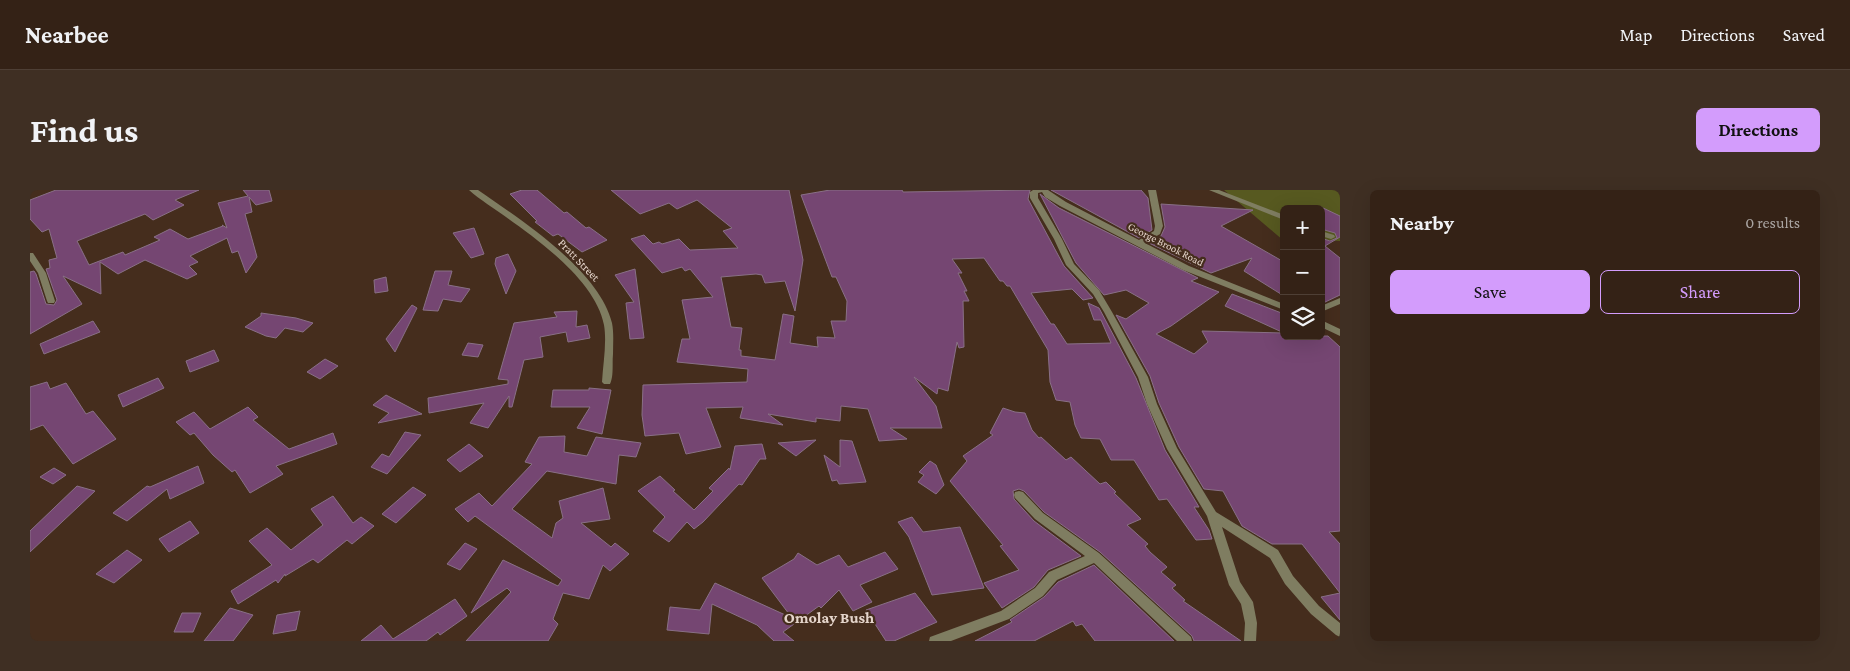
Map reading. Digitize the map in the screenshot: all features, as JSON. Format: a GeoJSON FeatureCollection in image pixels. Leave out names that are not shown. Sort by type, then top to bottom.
{"type":"FeatureCollection","features":[{"type":"Feature","properties":{"kind":"street","name":"Pratt Street"},"geometry":{"type":"LineString","coordinates":[[473,190],[530,231],[566,262],[598,299],[608,324],[607,382]]}},
{"type":"Feature","properties":{"kind":"street"},"geometry":{"type":"LineString","coordinates":[[1040,190],[1034,192],[1038,206],[1058,239],[1070,265],[1096,292],[1108,312],[1143,377],[1152,404],[1172,449],[1212,514],[1235,585],[1247,602],[1251,623],[1250,641]]}},
{"type":"Feature","properties":{"kind":"street","name":"George Brook Road"},"geometry":{"type":"LineString","coordinates":[[1044,190],[1048,195],[1063,204],[1186,268],[1280,305]]}},
{"type":"Feature","properties":{"kind":"street"},"geometry":{"type":"LineString","coordinates":[[1140,243],[1157,232],[1159,226],[1152,190]]}},
{"type":"Feature","properties":{"kind":"street"},"geometry":{"type":"LineString","coordinates":[[1213,190],[1280,216]]}},
{"type":"Feature","properties":{"kind":"street"},"geometry":{"type":"LineString","coordinates":[[1325,235],[1331,237]]}},
{"type":"Feature","properties":{"kind":"street"},"geometry":{"type":"LineString","coordinates":[[30,255],[42,273],[50,301]]}},
{"type":"Feature","properties":{"kind":"street"},"geometry":{"type":"LineString","coordinates":[[1325,307],[1340,301]]}},
{"type":"Feature","properties":{"kind":"street"},"geometry":{"type":"LineString","coordinates":[[1325,325],[1340,333]]}},
{"type":"Feature","properties":{"kind":"street"},"geometry":{"type":"LineString","coordinates":[[1019,495],[1039,516],[1095,557],[1186,641]]}},
{"type":"Feature","properties":{"kind":"street"},"geometry":{"type":"LineString","coordinates":[[1212,514],[1274,554],[1289,580],[1316,610],[1340,631]]}},
{"type":"Feature","properties":{"kind":"street"},"geometry":{"type":"LineString","coordinates":[[936,641],[1005,615],[1039,592],[1053,576],[1095,557]]}},
{"type":"Feature","properties":{"kind":"shaded area"},"geometry":{"type":"Polygon","coordinates":[[[1224,190],[1340,190],[1340,241],[1325,240],[1325,205],[1280,205],[1280,238],[1224,190]]]}},
{"type":"Feature","properties":{"kind":"building"},"geometry":{"type":"Polygon","coordinates":[[[56,190],[199,190],[175,200],[184,205],[153,220],[145,214],[77,241],[89,265],[123,252],[125,255],[160,240],[154,237],[170,229],[188,239],[222,225],[227,228],[218,203],[248,196],[243,190],[269,190],[272,201],[256,205],[249,197],[252,212],[245,214],[257,257],[246,273],[238,251],[232,253],[227,238],[190,256],[198,262],[189,266],[197,274],[187,279],[145,260],[118,274],[100,262],[101,294],[63,276],[82,304],[30,334],[30,272],[34,271],[36,274],[46,304],[54,305],[57,300],[46,269],[50,268],[49,260],[57,258],[49,229],[42,232],[30,219],[30,200],[56,190]]]}},
{"type":"Feature","properties":{"kind":"building"},"geometry":{"type":"Polygon","coordinates":[[[522,190],[537,190],[564,213],[567,212],[586,228],[589,227],[607,240],[582,252],[558,234],[553,236],[535,222],[537,221],[510,194],[522,190]]]}},
{"type":"Feature","properties":{"kind":"building"},"geometry":{"type":"Polygon","coordinates":[[[611,190],[789,190],[803,260],[795,311],[785,281],[765,283],[762,275],[756,274],[721,277],[731,327],[742,328],[739,350],[741,350],[741,356],[775,360],[783,314],[794,316],[790,343],[818,347],[817,337],[835,338],[831,321],[846,321],[847,301],[836,277],[832,277],[801,195],[830,190],[902,190],[903,192],[1030,190],[1028,199],[1064,266],[1093,298],[1083,300],[1072,289],[1031,293],[1051,324],[1054,324],[1067,344],[1111,343],[1101,320],[1094,320],[1088,303],[1099,308],[1136,378],[1165,450],[1199,507],[1194,507],[1209,530],[1212,539],[1196,540],[1167,499],[1159,500],[1134,460],[1111,460],[1100,439],[1081,438],[1075,425],[1070,402],[1056,400],[1050,382],[1048,350],[1010,286],[1000,281],[984,258],[952,259],[962,273],[958,273],[967,291],[964,291],[969,301],[963,301],[964,347],[959,348],[957,342],[948,391],[938,388],[937,394],[914,377],[936,406],[942,428],[890,428],[907,439],[879,441],[868,409],[841,406],[840,421],[816,418],[816,422],[768,414],[783,425],[740,418],[743,407],[706,408],[721,447],[686,454],[679,433],[645,436],[642,415],[643,385],[747,382],[748,369],[677,362],[682,339],[690,339],[682,300],[713,297],[690,269],[685,271],[682,267],[662,273],[631,239],[644,235],[653,244],[659,242],[662,244],[679,239],[690,250],[738,248],[723,231],[732,228],[697,200],[677,209],[669,203],[640,214],[611,190]]]}},
{"type":"Feature","properties":{"kind":"building"},"geometry":{"type":"Polygon","coordinates":[[[1051,190],[1141,190],[1148,198],[1152,230],[1139,238],[1051,190]]]}},
{"type":"Feature","properties":{"kind":"building"},"geometry":{"type":"Polygon","coordinates":[[[1040,194],[1059,208],[1198,278],[1191,281],[1219,292],[1171,326],[1156,334],[1194,354],[1208,342],[1202,331],[1280,333],[1280,340],[1325,340],[1325,336],[1328,336],[1340,347],[1340,531],[1329,532],[1340,544],[1340,593],[1302,544],[1272,544],[1242,526],[1223,491],[1204,489],[1179,447],[1159,403],[1150,376],[1116,315],[1126,319],[1149,303],[1126,290],[1104,295],[1076,263],[1040,194]]]}},
{"type":"Feature","properties":{"kind":"building"},"geometry":{"type":"Polygon","coordinates":[[[1161,204],[1253,210],[1221,226],[1280,260],[1280,294],[1244,271],[1252,258],[1211,273],[1149,243],[1161,236],[1165,227],[1161,204]]]}},
{"type":"Feature","properties":{"kind":"building"},"geometry":{"type":"Polygon","coordinates":[[[1325,209],[1340,216],[1340,237],[1325,246],[1325,239],[1330,241],[1337,238],[1335,233],[1325,230],[1325,209]]]}},
{"type":"Feature","properties":{"kind":"building"},"geometry":{"type":"Polygon","coordinates":[[[474,228],[484,254],[471,258],[453,233],[474,228]]]}},
{"type":"Feature","properties":{"kind":"building"},"geometry":{"type":"Polygon","coordinates":[[[1325,246],[1340,258],[1340,295],[1325,302],[1325,246]]]}},
{"type":"Feature","properties":{"kind":"building"},"geometry":{"type":"Polygon","coordinates":[[[508,254],[516,271],[506,294],[495,264],[496,258],[508,254]]]}},
{"type":"Feature","properties":{"kind":"building"},"geometry":{"type":"Polygon","coordinates":[[[635,269],[644,338],[630,339],[626,303],[634,302],[615,275],[635,269]]]}},
{"type":"Feature","properties":{"kind":"building"},"geometry":{"type":"Polygon","coordinates":[[[435,271],[452,271],[448,285],[470,289],[461,302],[443,299],[438,311],[423,310],[435,271]]]}},
{"type":"Feature","properties":{"kind":"building"},"geometry":{"type":"Polygon","coordinates":[[[386,277],[388,291],[375,293],[374,280],[386,277]]]}},
{"type":"Feature","properties":{"kind":"building"},"geometry":{"type":"Polygon","coordinates":[[[1232,294],[1280,312],[1280,331],[1225,306],[1232,294]]]}},
{"type":"Feature","properties":{"kind":"building"},"geometry":{"type":"Polygon","coordinates":[[[412,305],[417,308],[395,352],[386,339],[412,305]]]}},
{"type":"Feature","properties":{"kind":"building"},"geometry":{"type":"Polygon","coordinates":[[[577,311],[576,327],[587,325],[590,338],[568,342],[566,332],[540,337],[543,357],[524,360],[512,407],[509,407],[509,396],[488,428],[470,423],[484,403],[429,413],[428,398],[508,384],[508,380],[498,379],[514,323],[557,317],[554,312],[577,311]]]}},
{"type":"Feature","properties":{"kind":"building"},"geometry":{"type":"Polygon","coordinates":[[[261,313],[296,318],[313,323],[303,332],[285,328],[276,338],[245,327],[261,316],[261,313]]]}},
{"type":"Feature","properties":{"kind":"building"},"geometry":{"type":"Polygon","coordinates":[[[93,321],[100,332],[44,354],[40,344],[93,321]]]}},
{"type":"Feature","properties":{"kind":"building"},"geometry":{"type":"Polygon","coordinates":[[[468,343],[483,345],[478,357],[462,355],[468,343]]]}},
{"type":"Feature","properties":{"kind":"building"},"geometry":{"type":"Polygon","coordinates":[[[214,350],[219,361],[190,372],[186,361],[214,350]]]}},
{"type":"Feature","properties":{"kind":"building"},"geometry":{"type":"Polygon","coordinates":[[[325,359],[338,366],[320,379],[307,372],[325,359]]]}},
{"type":"Feature","properties":{"kind":"building"},"geometry":{"type":"Polygon","coordinates":[[[158,378],[164,388],[123,407],[118,395],[158,378]]]}},
{"type":"Feature","properties":{"kind":"building"},"geometry":{"type":"Polygon","coordinates":[[[47,382],[50,389],[66,383],[86,414],[93,411],[116,439],[73,464],[43,425],[30,430],[30,387],[47,382]]]}},
{"type":"Feature","properties":{"kind":"building"},"geometry":{"type":"Polygon","coordinates":[[[589,388],[611,390],[602,434],[577,428],[590,407],[551,407],[553,390],[589,390],[589,388]]]}},
{"type":"Feature","properties":{"kind":"building"},"geometry":{"type":"Polygon","coordinates":[[[386,395],[422,414],[378,423],[389,413],[373,405],[386,395]]]}},
{"type":"Feature","properties":{"kind":"building"},"geometry":{"type":"Polygon","coordinates":[[[248,407],[258,417],[253,420],[289,449],[333,433],[337,444],[276,466],[283,474],[250,493],[235,470],[232,472],[213,455],[194,433],[190,435],[176,422],[194,412],[210,429],[248,407]]]}},
{"type":"Feature","properties":{"kind":"building"},"geometry":{"type":"Polygon","coordinates":[[[1003,408],[1025,413],[1032,430],[1039,438],[1041,437],[1066,460],[1071,457],[1100,484],[1106,482],[1116,492],[1114,493],[1141,519],[1127,525],[1148,544],[1145,546],[1167,567],[1161,572],[1176,585],[1172,588],[1185,600],[1183,601],[1241,641],[1194,641],[1192,636],[1100,552],[1044,512],[1024,491],[1019,489],[1013,491],[1014,499],[1034,521],[1081,556],[1048,570],[1034,587],[1002,608],[984,583],[1019,570],[1000,546],[1003,545],[950,481],[967,461],[963,456],[993,435],[990,433],[1003,408]]]}},
{"type":"Feature","properties":{"kind":"building"},"geometry":{"type":"Polygon","coordinates":[[[405,432],[421,435],[387,474],[371,467],[382,454],[389,457],[405,432]]]}},
{"type":"Feature","properties":{"kind":"building"},"geometry":{"type":"Polygon","coordinates":[[[565,436],[564,452],[587,456],[596,437],[641,443],[636,457],[619,455],[616,484],[547,471],[512,509],[552,538],[556,523],[563,518],[559,501],[603,488],[610,519],[581,523],[611,547],[615,543],[629,554],[610,571],[603,565],[589,599],[563,593],[553,619],[558,624],[548,641],[466,641],[511,592],[507,588],[471,613],[503,560],[558,586],[562,580],[475,516],[468,522],[455,509],[479,493],[492,506],[532,464],[525,462],[539,437],[565,436]]]}},
{"type":"Feature","properties":{"kind":"building"},"geometry":{"type":"Polygon","coordinates":[[[816,440],[796,456],[778,443],[816,440]]]}},
{"type":"Feature","properties":{"kind":"building"},"geometry":{"type":"Polygon","coordinates":[[[840,440],[852,441],[866,482],[839,484],[837,480],[832,481],[824,455],[840,467],[840,440]]]}},
{"type":"Feature","properties":{"kind":"building"},"geometry":{"type":"Polygon","coordinates":[[[469,444],[483,456],[460,472],[447,460],[469,444]]]}},
{"type":"Feature","properties":{"kind":"building"},"geometry":{"type":"Polygon","coordinates":[[[762,444],[766,459],[760,459],[742,485],[739,484],[703,522],[694,529],[687,522],[669,542],[653,531],[665,517],[638,491],[660,476],[694,510],[713,491],[709,488],[729,468],[730,470],[735,446],[762,444]]]}},
{"type":"Feature","properties":{"kind":"building"},"geometry":{"type":"Polygon","coordinates":[[[930,461],[936,465],[944,485],[936,494],[918,482],[924,475],[919,472],[930,461]]]}},
{"type":"Feature","properties":{"kind":"building"},"geometry":{"type":"Polygon","coordinates":[[[198,466],[204,483],[170,499],[167,489],[127,521],[113,513],[147,486],[150,487],[198,466]]]}},
{"type":"Feature","properties":{"kind":"building"},"geometry":{"type":"Polygon","coordinates":[[[54,468],[66,475],[53,484],[40,477],[54,468]]]}},
{"type":"Feature","properties":{"kind":"building"},"geometry":{"type":"Polygon","coordinates":[[[77,486],[95,491],[30,552],[30,531],[77,486]]]}},
{"type":"Feature","properties":{"kind":"building"},"geometry":{"type":"Polygon","coordinates":[[[413,487],[426,495],[396,523],[382,514],[413,487]]]}},
{"type":"Feature","properties":{"kind":"building"},"geometry":{"type":"Polygon","coordinates":[[[333,496],[353,523],[361,517],[374,526],[352,544],[347,540],[318,563],[313,559],[285,576],[285,574],[278,583],[276,580],[238,604],[231,591],[272,565],[249,541],[267,528],[291,550],[323,525],[311,509],[333,496]]]}},
{"type":"Feature","properties":{"kind":"building"},"geometry":{"type":"Polygon","coordinates":[[[912,517],[923,532],[960,527],[984,588],[932,595],[909,537],[898,522],[912,517]]]}},
{"type":"Feature","properties":{"kind":"building"},"geometry":{"type":"Polygon","coordinates":[[[190,521],[199,533],[169,552],[159,539],[190,521]]]}},
{"type":"Feature","properties":{"kind":"building"},"geometry":{"type":"Polygon","coordinates":[[[465,543],[477,549],[460,570],[447,564],[465,543]]]}},
{"type":"Feature","properties":{"kind":"building"},"geometry":{"type":"Polygon","coordinates":[[[127,550],[142,560],[114,583],[96,574],[127,550]]]}},
{"type":"Feature","properties":{"kind":"building"},"geometry":{"type":"Polygon","coordinates":[[[885,552],[898,569],[860,585],[872,602],[853,611],[839,590],[821,608],[819,606],[783,632],[794,641],[774,641],[757,625],[712,604],[709,634],[667,630],[670,607],[700,610],[715,583],[792,618],[762,578],[794,559],[798,553],[817,565],[839,555],[848,567],[885,552]]]}},
{"type":"Feature","properties":{"kind":"building"},"geometry":{"type":"Polygon","coordinates":[[[1094,565],[1174,641],[1095,641],[1082,624],[1076,626],[1073,621],[1034,641],[975,641],[1012,622],[1010,620],[1044,597],[1058,582],[1094,565]]]}},
{"type":"Feature","properties":{"kind":"building"},"geometry":{"type":"Polygon","coordinates":[[[915,593],[937,622],[894,641],[886,641],[866,610],[915,593]]]}},
{"type":"Feature","properties":{"kind":"building"},"geometry":{"type":"Polygon","coordinates":[[[1340,593],[1340,620],[1321,597],[1340,593]]]}},
{"type":"Feature","properties":{"kind":"building"},"geometry":{"type":"Polygon","coordinates":[[[455,599],[467,616],[440,635],[438,632],[426,641],[361,641],[381,625],[393,639],[455,599]]]}},
{"type":"Feature","properties":{"kind":"building"},"geometry":{"type":"Polygon","coordinates":[[[230,608],[253,615],[233,641],[204,641],[230,608]]]}},
{"type":"Feature","properties":{"kind":"building"},"geometry":{"type":"Polygon","coordinates":[[[300,611],[296,630],[273,634],[277,615],[300,611]]]}},
{"type":"Feature","properties":{"kind":"building"},"geometry":{"type":"Polygon","coordinates":[[[182,613],[201,613],[193,632],[174,632],[182,613]]]}},
{"type":"Feature","properties":{"kind":"district","name":"Omolay Bush"},"geometry":{"type":"Point","coordinates":[829,617]}}]}
